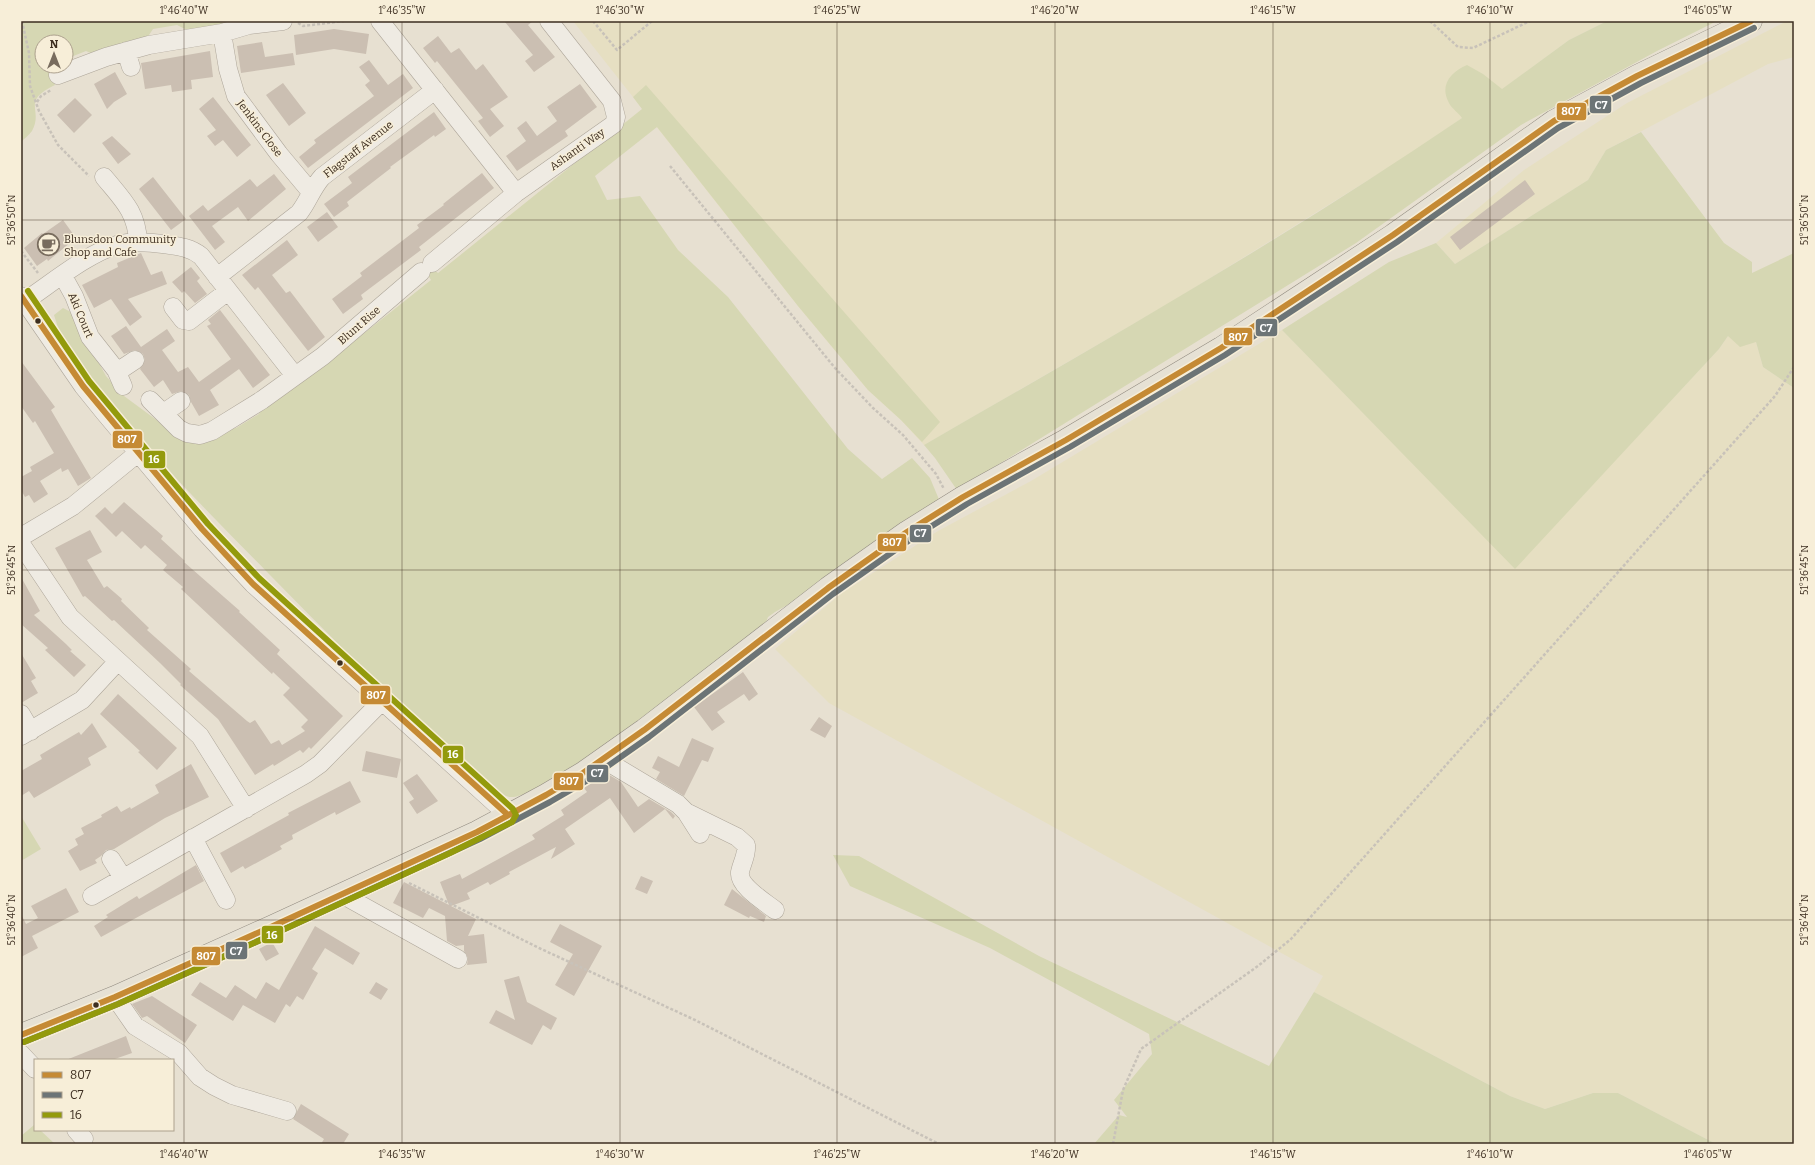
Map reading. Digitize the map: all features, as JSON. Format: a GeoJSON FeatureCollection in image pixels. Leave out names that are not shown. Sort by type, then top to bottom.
{"type":"FeatureCollection","features":[{"type":"Feature","properties":{"kind":"main road"},"geometry":{"type":"LineString","coordinates":[[21,1035],[115,997],[342,895],[508,815],[546,795],[603,759],[697,690],[828,588],[907,532],[953,503],[1066,440],[1221,348],[1393,235],[1554,121],[1637,76],[1751,21]]}},
{"type":"Feature","properties":{"kind":"street"},"geometry":{"type":"LineString","coordinates":[[58,76],[128,59],[194,37],[222,33],[238,27],[283,21]]}},
{"type":"Feature","properties":{"kind":"street"},"geometry":{"type":"LineString","coordinates":[[380,21],[516,193]]}},
{"type":"Feature","properties":{"kind":"street","name":"Ashanti Way"},"geometry":{"type":"LineString","coordinates":[[427,267],[516,193],[614,124],[616,117],[612,101],[549,21]]}},
{"type":"Feature","properties":{"kind":"street","name":"Jenkins Close"},"geometry":{"type":"LineString","coordinates":[[222,33],[228,69],[236,96],[279,154],[310,191]]}},
{"type":"Feature","properties":{"kind":"street","name":"Flagstaff Avenue"},"geometry":{"type":"LineString","coordinates":[[173,307],[183,320],[189,321],[222,284],[299,213],[303,208],[310,191],[322,177],[336,164],[435,90]]}},
{"type":"Feature","properties":{"kind":"street"},"geometry":{"type":"LineString","coordinates":[[104,177],[132,213],[137,225],[138,242]]}},
{"type":"Feature","properties":{"kind":"street"},"geometry":{"type":"LineString","coordinates":[[295,376],[201,256],[195,251],[181,247],[138,242],[120,244],[91,257],[47,287],[23,298],[83,386],[202,529],[253,584],[383,700],[508,815]]}},
{"type":"Feature","properties":{"kind":"street","name":"Blunt Rise"},"geometry":{"type":"LineString","coordinates":[[150,400],[165,412],[179,429],[193,435],[200,435],[212,431],[262,400],[323,356],[427,267]]}},
{"type":"Feature","properties":{"kind":"street","name":"Aki Court"},"geometry":{"type":"LineString","coordinates":[[63,276],[74,296],[90,337],[120,379],[135,360]]}},
{"type":"Feature","properties":{"kind":"street"},"geometry":{"type":"LineString","coordinates":[[165,412],[181,401]]}},
{"type":"Feature","properties":{"kind":"street"},"geometry":{"type":"LineString","coordinates":[[21,537],[73,506],[138,453]]}},
{"type":"Feature","properties":{"kind":"street"},"geometry":{"type":"LineString","coordinates":[[21,544],[70,617],[200,736],[246,809]]}},
{"type":"Feature","properties":{"kind":"street"},"geometry":{"type":"LineString","coordinates":[[21,714],[26,733],[82,700],[118,661]]}},
{"type":"Feature","properties":{"kind":"street"},"geometry":{"type":"LineString","coordinates":[[92,896],[246,809],[320,764],[383,700]]}},
{"type":"Feature","properties":{"kind":"street"},"geometry":{"type":"LineString","coordinates":[[603,759],[678,804],[686,812],[700,834]]}},
{"type":"Feature","properties":{"kind":"street"},"geometry":{"type":"LineString","coordinates":[[686,812],[737,837],[746,845],[746,854],[740,874],[742,881],[750,891],[775,910]]}},
{"type":"Feature","properties":{"kind":"street"},"geometry":{"type":"LineString","coordinates":[[193,838],[226,900]]}},
{"type":"Feature","properties":{"kind":"street"},"geometry":{"type":"LineString","coordinates":[[111,859],[122,878]]}},
{"type":"Feature","properties":{"kind":"street"},"geometry":{"type":"LineString","coordinates":[[342,895],[458,959]]}},
{"type":"Feature","properties":{"kind":"street"},"geometry":{"type":"LineString","coordinates":[[115,997],[135,1026],[179,1053],[200,1077],[232,1095],[287,1111]]}},
{"type":"Feature","properties":{"kind":"street"},"geometry":{"type":"LineString","coordinates":[[21,1054],[34,1068]]}},
{"type":"Feature","properties":{"kind":"path"},"geometry":{"type":"LineString","coordinates":[[22,21],[28,53],[31,92],[46,124],[67,154],[94,181],[104,177]]}},
{"type":"Feature","properties":{"kind":"path"},"geometry":{"type":"LineString","coordinates":[[295,21],[303,26],[344,21]]}},
{"type":"Feature","properties":{"kind":"path"},"geometry":{"type":"LineString","coordinates":[[593,21],[617,50],[652,21]]}},
{"type":"Feature","properties":{"kind":"path"},"geometry":{"type":"LineString","coordinates":[[1430,21],[1458,47],[1473,48],[1530,21]]}},
{"type":"Feature","properties":{"kind":"path"},"geometry":{"type":"LineString","coordinates":[[670,166],[840,374],[873,408],[904,435],[922,456],[936,474],[953,503]]}},
{"type":"Feature","properties":{"kind":"path"},"geometry":{"type":"LineString","coordinates":[[21,251],[47,287]]}},
{"type":"Feature","properties":{"kind":"path"},"geometry":{"type":"LineString","coordinates":[[1114,1144],[1123,1090],[1141,1049],[1258,966],[1290,939],[1776,396],[1794,367]]}},
{"type":"Feature","properties":{"kind":"path"},"geometry":{"type":"LineString","coordinates":[[392,871],[413,886],[488,923],[695,1020],[939,1144]]}},
{"type":"Feature","properties":{"kind":"shaded area"},"geometry":{"type":"Polygon","coordinates":[[[573,21],[1607,21],[1569,40],[1477,108],[1399,161],[1173,301],[924,445],[901,420],[868,390],[798,306],[573,21]]]}},
{"type":"Feature","properties":{"kind":"shaded area"},"geometry":{"type":"Polygon","coordinates":[[[1787,21],[1794,21],[1794,57],[1768,64],[1606,150],[1588,180],[1455,264],[1436,243],[1524,170],[1627,103],[1787,21]]]}},
{"type":"Feature","properties":{"kind":"shaded area"},"geometry":{"type":"Polygon","coordinates":[[[1282,330],[1515,568],[1719,349],[1728,336],[1756,342],[1763,367],[1794,388],[1794,1144],[1716,1144],[1618,1093],[1593,1093],[1545,1109],[1510,1096],[1314,992],[1323,976],[829,703],[775,649],[842,593],[938,531],[1031,481],[1282,330]]]}},
{"type":"Feature","properties":{"kind":"green space"},"geometry":{"type":"Polygon","coordinates":[[[21,21],[237,21],[216,27],[187,30],[177,25],[153,29],[147,38],[95,55],[86,51],[74,56],[74,34],[34,34],[34,74],[51,74],[55,85],[38,96],[35,106],[35,123],[32,131],[21,142],[21,21]]]}},
{"type":"Feature","properties":{"kind":"green space"},"geometry":{"type":"Polygon","coordinates":[[[1607,21],[1717,21],[1657,51],[1521,125],[1356,243],[957,490],[924,445],[1129,327],[1264,246],[1397,162],[1462,118],[1450,105],[1445,90],[1448,80],[1456,71],[1467,65],[1483,74],[1502,89],[1569,40],[1607,21]]]}},
{"type":"Feature","properties":{"kind":"green space"},"geometry":{"type":"Polygon","coordinates":[[[646,85],[940,422],[922,442],[901,420],[868,390],[798,306],[657,127],[595,176],[607,200],[640,196],[678,250],[728,297],[848,449],[882,479],[912,458],[930,478],[943,509],[868,559],[775,612],[768,617],[765,625],[677,693],[596,752],[559,776],[529,792],[510,797],[493,789],[483,781],[394,699],[310,616],[180,482],[116,411],[83,370],[61,334],[54,315],[63,308],[71,312],[106,376],[124,396],[181,438],[236,428],[259,414],[263,403],[338,354],[431,280],[423,267],[427,263],[438,273],[642,109],[633,97],[646,85]]]}},
{"type":"Feature","properties":{"kind":"green space"},"geometry":{"type":"Polygon","coordinates":[[[1641,132],[1724,243],[1752,262],[1752,273],[1794,253],[1794,388],[1763,367],[1756,342],[1740,347],[1728,336],[1719,349],[1515,569],[1282,330],[1389,262],[1436,243],[1455,264],[1588,180],[1606,150],[1641,132]]]}},
{"type":"Feature","properties":{"kind":"green space"},"geometry":{"type":"Polygon","coordinates":[[[21,816],[41,849],[21,861],[21,816]]]}},
{"type":"Feature","properties":{"kind":"green space"},"geometry":{"type":"Polygon","coordinates":[[[833,855],[859,856],[1039,956],[1269,1066],[1314,992],[1510,1096],[1545,1109],[1593,1093],[1618,1093],[1716,1144],[1094,1144],[1119,1115],[1127,1117],[1114,1100],[1152,1054],[1149,1034],[990,948],[850,886],[833,855]]]}},
{"type":"Feature","properties":{"kind":"green space"},"geometry":{"type":"Polygon","coordinates":[[[34,1125],[34,1131],[41,1131],[55,1144],[21,1144],[21,1136],[34,1125]]]}},
{"type":"Feature","properties":{"kind":"building"},"geometry":{"type":"Polygon","coordinates":[[[504,21],[533,21],[528,25],[555,57],[534,72],[525,61],[533,55],[504,21]]]}},
{"type":"Feature","properties":{"kind":"building"},"geometry":{"type":"Polygon","coordinates":[[[334,29],[369,34],[366,54],[334,49],[296,55],[294,35],[334,29]]]}},
{"type":"Feature","properties":{"kind":"building"},"geometry":{"type":"Polygon","coordinates":[[[438,36],[451,53],[459,48],[476,70],[483,64],[508,97],[490,109],[504,126],[490,137],[478,121],[483,118],[437,61],[435,63],[423,48],[438,36]]]}},
{"type":"Feature","properties":{"kind":"building"},"geometry":{"type":"Polygon","coordinates":[[[262,42],[265,57],[293,53],[295,65],[241,73],[237,46],[262,42]]]}},
{"type":"Feature","properties":{"kind":"building"},"geometry":{"type":"Polygon","coordinates":[[[210,51],[213,77],[191,80],[192,89],[172,92],[171,85],[145,89],[141,63],[210,51]]]}},
{"type":"Feature","properties":{"kind":"building"},"geometry":{"type":"Polygon","coordinates":[[[369,60],[388,85],[403,74],[413,88],[308,168],[299,157],[316,143],[314,140],[374,96],[365,85],[370,81],[359,67],[369,60]]]}},
{"type":"Feature","properties":{"kind":"building"},"geometry":{"type":"Polygon","coordinates":[[[115,72],[127,94],[114,102],[107,109],[94,84],[115,72]]]}},
{"type":"Feature","properties":{"kind":"building"},"geometry":{"type":"Polygon","coordinates":[[[283,83],[306,113],[289,126],[266,95],[283,83]]]}},
{"type":"Feature","properties":{"kind":"building"},"geometry":{"type":"Polygon","coordinates":[[[580,84],[597,107],[565,131],[568,136],[517,171],[506,156],[526,141],[517,128],[526,121],[537,136],[557,121],[547,107],[580,84]]]}},
{"type":"Feature","properties":{"kind":"building"},"geometry":{"type":"Polygon","coordinates":[[[213,97],[251,145],[237,157],[223,140],[215,146],[207,136],[216,130],[199,109],[213,97]]]}},
{"type":"Feature","properties":{"kind":"building"},"geometry":{"type":"Polygon","coordinates":[[[75,98],[92,115],[74,133],[57,115],[75,98]]]}},
{"type":"Feature","properties":{"kind":"building"},"geometry":{"type":"Polygon","coordinates":[[[434,112],[446,129],[435,137],[434,135],[390,167],[391,168],[347,202],[349,206],[334,217],[324,204],[352,183],[348,177],[434,112]]]}},
{"type":"Feature","properties":{"kind":"building"},"geometry":{"type":"Polygon","coordinates":[[[112,136],[131,154],[118,164],[102,143],[112,136]]]}},
{"type":"Feature","properties":{"kind":"building"},"geometry":{"type":"Polygon","coordinates":[[[482,173],[494,188],[419,247],[421,250],[361,295],[363,299],[343,314],[332,299],[362,276],[360,273],[419,228],[417,225],[444,205],[443,204],[482,173]]]}},
{"type":"Feature","properties":{"kind":"building"},"geometry":{"type":"Polygon","coordinates":[[[274,174],[286,189],[248,221],[238,207],[212,226],[225,242],[215,250],[189,216],[203,205],[208,211],[250,179],[257,187],[274,174]]]}},
{"type":"Feature","properties":{"kind":"building"},"geometry":{"type":"Polygon","coordinates":[[[153,177],[186,219],[171,230],[139,189],[153,177]]]}},
{"type":"Feature","properties":{"kind":"building"},"geometry":{"type":"Polygon","coordinates":[[[1525,180],[1535,194],[1460,250],[1450,237],[1525,180]]]}},
{"type":"Feature","properties":{"kind":"building"},"geometry":{"type":"Polygon","coordinates":[[[327,212],[338,227],[318,242],[307,227],[327,212]]]}},
{"type":"Feature","properties":{"kind":"building","name":"Blunsdon Community Shop and Cafe"},"geometry":{"type":"Polygon","coordinates":[[[63,220],[76,238],[48,261],[47,259],[37,266],[24,248],[42,233],[43,234],[63,220]]]}},
{"type":"Feature","properties":{"kind":"building"},"geometry":{"type":"Polygon","coordinates":[[[287,240],[298,255],[272,275],[286,293],[290,291],[325,337],[308,351],[258,287],[255,290],[242,275],[287,240]]]}},
{"type":"Feature","properties":{"kind":"building"},"geometry":{"type":"Polygon","coordinates":[[[141,253],[151,275],[162,271],[167,284],[128,299],[142,317],[130,326],[111,299],[94,308],[82,285],[118,267],[117,263],[141,253]]]}},
{"type":"Feature","properties":{"kind":"building"},"geometry":{"type":"Polygon","coordinates":[[[191,267],[200,278],[197,281],[207,294],[195,303],[184,291],[182,293],[172,282],[191,267]]]}},
{"type":"Feature","properties":{"kind":"building"},"geometry":{"type":"Polygon","coordinates":[[[220,310],[270,375],[253,388],[239,369],[210,390],[219,405],[199,416],[191,402],[189,395],[181,391],[172,394],[163,380],[154,387],[140,369],[145,360],[143,354],[135,350],[124,354],[111,336],[126,326],[141,347],[167,329],[175,341],[162,350],[178,372],[188,367],[199,382],[231,359],[207,326],[211,324],[208,320],[220,310]]]}},
{"type":"Feature","properties":{"kind":"building"},"geometry":{"type":"Polygon","coordinates":[[[21,361],[55,407],[51,410],[91,478],[78,486],[68,469],[62,472],[61,468],[40,481],[48,494],[34,503],[29,495],[25,497],[21,490],[21,477],[32,471],[30,467],[54,453],[35,421],[33,423],[21,406],[21,361]]]}},
{"type":"Feature","properties":{"kind":"building"},"geometry":{"type":"Polygon","coordinates":[[[124,502],[163,536],[161,539],[185,561],[184,562],[240,611],[239,612],[280,650],[277,654],[343,716],[311,749],[309,747],[303,753],[300,750],[274,766],[273,764],[255,775],[218,719],[180,685],[181,684],[160,663],[114,620],[112,621],[85,596],[83,597],[55,548],[90,530],[102,552],[87,560],[104,588],[107,586],[122,599],[121,601],[149,628],[147,630],[191,669],[189,671],[247,721],[250,723],[255,720],[271,744],[279,740],[282,745],[305,731],[301,727],[308,720],[283,695],[290,688],[273,672],[272,674],[181,589],[183,587],[163,570],[167,565],[145,545],[141,549],[122,531],[116,537],[95,516],[105,507],[112,514],[124,502]]]}},
{"type":"Feature","properties":{"kind":"building"},"geometry":{"type":"Polygon","coordinates":[[[21,577],[40,611],[34,615],[66,644],[72,650],[70,651],[86,665],[74,677],[45,650],[48,648],[21,624],[21,577]]]}},
{"type":"Feature","properties":{"kind":"building"},"geometry":{"type":"Polygon","coordinates":[[[21,653],[36,678],[31,681],[38,693],[21,703],[21,653]]]}},
{"type":"Feature","properties":{"kind":"building"},"geometry":{"type":"Polygon","coordinates":[[[743,672],[758,694],[749,701],[744,694],[717,712],[725,722],[712,731],[694,707],[743,672]]]}},
{"type":"Feature","properties":{"kind":"building"},"geometry":{"type":"Polygon","coordinates":[[[118,694],[177,748],[157,770],[138,752],[140,751],[100,714],[118,694]]]}},
{"type":"Feature","properties":{"kind":"building"},"geometry":{"type":"Polygon","coordinates":[[[819,717],[832,726],[825,738],[810,730],[819,717]]]}},
{"type":"Feature","properties":{"kind":"building"},"geometry":{"type":"Polygon","coordinates":[[[92,723],[107,747],[88,758],[91,765],[34,798],[29,791],[21,796],[21,771],[42,759],[40,755],[79,732],[81,735],[92,723]]]}},
{"type":"Feature","properties":{"kind":"building"},"geometry":{"type":"Polygon","coordinates":[[[692,738],[714,748],[708,762],[702,760],[684,796],[656,779],[660,772],[652,768],[658,756],[679,767],[692,738]]]}},
{"type":"Feature","properties":{"kind":"building"},"geometry":{"type":"Polygon","coordinates":[[[366,751],[401,759],[397,778],[362,771],[366,751]]]}},
{"type":"Feature","properties":{"kind":"building"},"geometry":{"type":"Polygon","coordinates":[[[191,764],[209,797],[165,818],[114,849],[106,850],[95,860],[97,863],[80,871],[68,851],[78,845],[75,839],[84,834],[81,828],[102,817],[101,815],[117,806],[121,812],[130,807],[131,809],[159,793],[155,785],[191,764]]]}},
{"type":"Feature","properties":{"kind":"building"},"geometry":{"type":"Polygon","coordinates":[[[606,773],[621,782],[638,807],[649,799],[671,812],[675,816],[673,819],[665,809],[634,833],[610,798],[565,829],[575,844],[551,859],[556,847],[509,872],[510,874],[490,885],[488,882],[467,893],[470,899],[451,906],[476,919],[468,936],[484,934],[487,963],[467,965],[468,958],[464,951],[464,945],[456,946],[447,941],[445,916],[429,908],[423,918],[393,903],[404,882],[449,905],[440,882],[460,874],[462,879],[535,839],[532,835],[564,815],[561,810],[587,792],[584,788],[606,773]]]}},
{"type":"Feature","properties":{"kind":"building"},"geometry":{"type":"Polygon","coordinates":[[[417,774],[438,801],[417,814],[409,802],[414,799],[403,783],[417,774]]]}},
{"type":"Feature","properties":{"kind":"building"},"geometry":{"type":"Polygon","coordinates":[[[350,781],[361,802],[336,815],[335,812],[292,835],[293,839],[280,846],[282,849],[245,869],[243,866],[231,873],[220,853],[289,815],[288,813],[350,781]]]}},
{"type":"Feature","properties":{"kind":"building"},"geometry":{"type":"Polygon","coordinates":[[[196,865],[204,881],[101,937],[94,926],[108,917],[106,915],[137,896],[139,899],[196,865]]]}},
{"type":"Feature","properties":{"kind":"building"},"geometry":{"type":"Polygon","coordinates":[[[641,876],[653,881],[647,894],[635,889],[641,876]]]}},
{"type":"Feature","properties":{"kind":"building"},"geometry":{"type":"Polygon","coordinates":[[[66,888],[79,912],[32,936],[38,948],[21,957],[21,914],[26,924],[38,918],[31,906],[66,888]]]}},
{"type":"Feature","properties":{"kind":"building"},"geometry":{"type":"Polygon","coordinates":[[[732,889],[766,916],[764,922],[750,916],[749,918],[724,905],[732,889]]]}},
{"type":"Feature","properties":{"kind":"building"},"geometry":{"type":"Polygon","coordinates":[[[560,924],[602,946],[574,996],[555,985],[573,954],[550,942],[560,924]]]}},
{"type":"Feature","properties":{"kind":"building"},"geometry":{"type":"Polygon","coordinates":[[[315,926],[360,953],[353,965],[325,948],[312,969],[318,973],[303,1000],[297,996],[290,1007],[286,1004],[275,1023],[243,1005],[233,1021],[191,995],[200,982],[226,998],[235,985],[256,999],[266,982],[279,990],[315,926]]]}},
{"type":"Feature","properties":{"kind":"building"},"geometry":{"type":"Polygon","coordinates":[[[272,942],[279,954],[266,961],[259,949],[272,942]]]}},
{"type":"Feature","properties":{"kind":"building"},"geometry":{"type":"Polygon","coordinates":[[[519,976],[527,1002],[557,1018],[551,1030],[543,1025],[532,1045],[489,1023],[496,1010],[515,1020],[504,980],[519,976]]]}},
{"type":"Feature","properties":{"kind":"building"},"geometry":{"type":"Polygon","coordinates":[[[376,982],[388,989],[381,1000],[369,993],[376,982]]]}},
{"type":"Feature","properties":{"kind":"building"},"geometry":{"type":"Polygon","coordinates":[[[152,996],[197,1025],[185,1043],[147,1016],[142,1018],[132,1004],[152,996]]]}},
{"type":"Feature","properties":{"kind":"building"},"geometry":{"type":"Polygon","coordinates":[[[126,1036],[132,1053],[115,1059],[68,1059],[126,1036]]]}},
{"type":"Feature","properties":{"kind":"building"},"geometry":{"type":"Polygon","coordinates":[[[301,1104],[349,1134],[343,1144],[321,1144],[324,1139],[293,1119],[301,1104]]]}},
{"type":"Feature","properties":{"kind":"transit line","name":"807"},"geometry":{"type":"LineString","coordinates":[[21,1035],[115,997],[273,926],[477,832],[546,795],[583,773],[644,730],[828,588],[907,532],[963,497],[1066,440],[1221,348],[1393,235],[1554,121],[1637,76],[1751,21]]}},
{"type":"Feature","properties":{"kind":"transit line","name":"C7"},"geometry":{"type":"LineString","coordinates":[[24,1042],[118,1004],[480,839],[588,780],[649,737],[833,594],[911,539],[967,504],[1070,447],[1225,355],[1397,242],[1558,128],[1641,83],[1754,28]]}},
{"type":"Feature","properties":{"kind":"transit line","name":"16"},"geometry":{"type":"LineString","coordinates":[[24,1042],[118,1004],[450,853],[512,822],[516,815],[513,809],[259,578],[208,524],[89,381],[28,291]]}},
{"type":"Feature","properties":{"kind":"transit line","name":"807"},"geometry":{"type":"LineString","coordinates":[[21,296],[83,386],[202,529],[253,584],[508,815]]}},
{"type":"Feature","properties":{"kind":"place","name":"Blunsdon Community Shop and Cafe"},"geometry":{"type":"Point","coordinates":[48,245]}}]}
